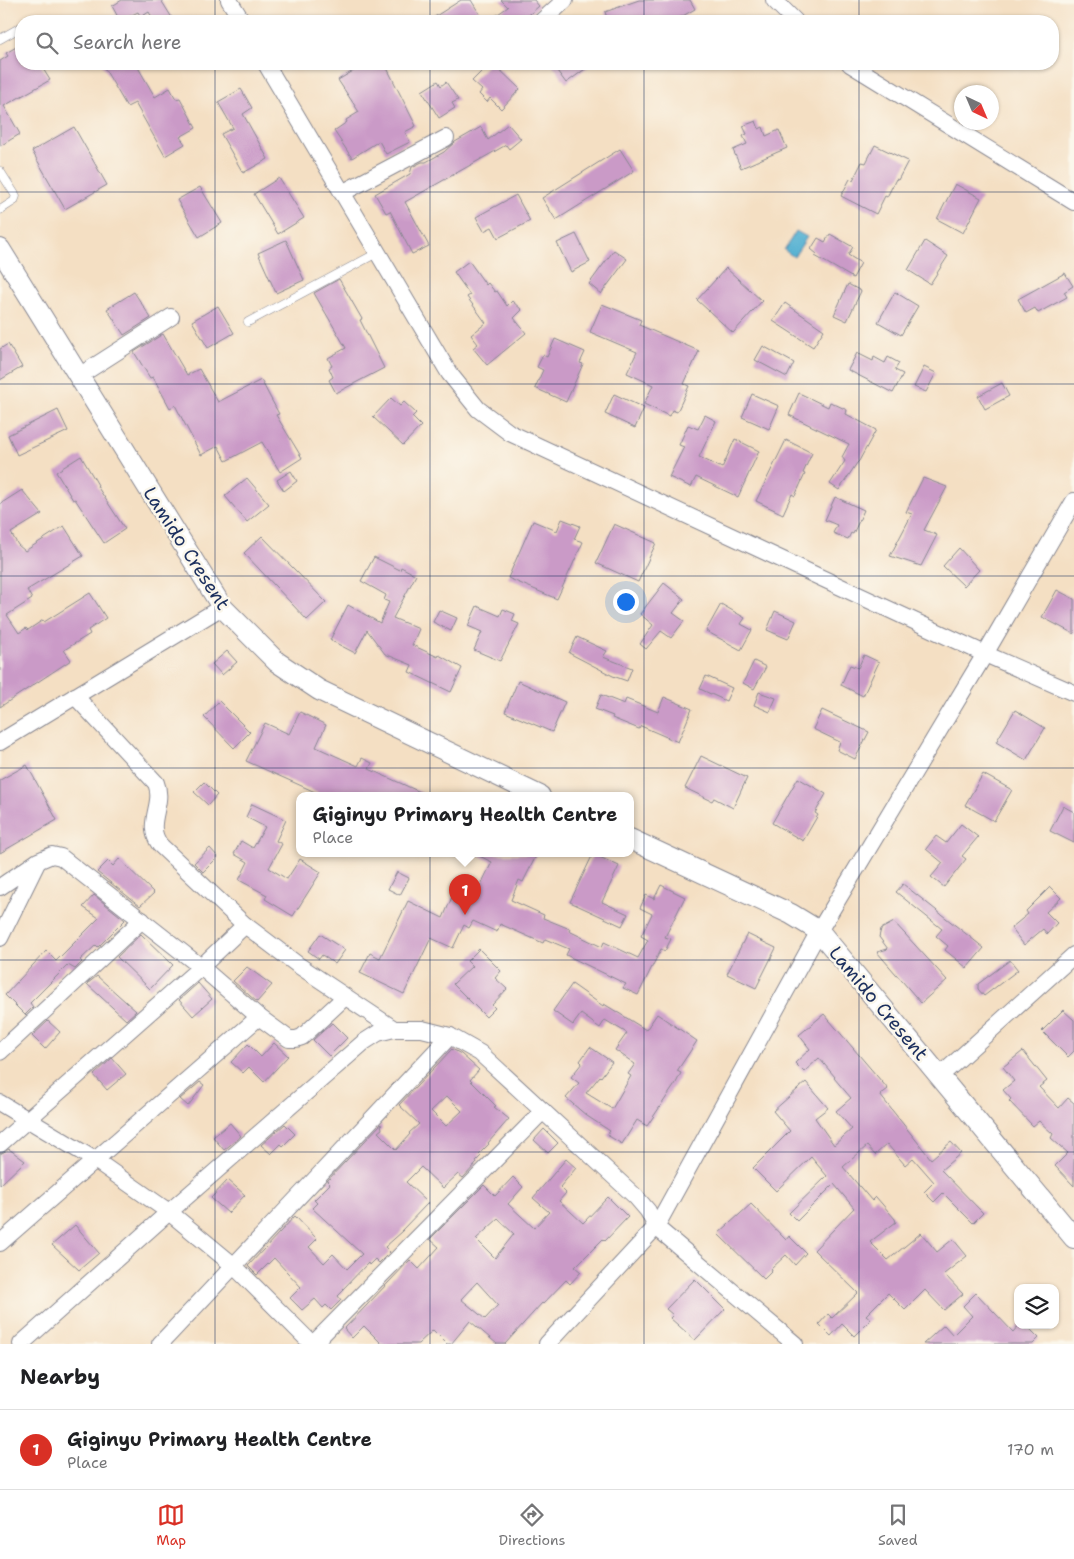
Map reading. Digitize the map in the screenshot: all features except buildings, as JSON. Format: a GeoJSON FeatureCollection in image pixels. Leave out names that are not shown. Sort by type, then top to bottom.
{"type":"FeatureCollection","features":[{"type":"Feature","properties":{"kind":"street"},"geometry":{"type":"LineString","coordinates":[[229,0],[238,15]]}},
{"type":"Feature","properties":{"kind":"street"},"geometry":{"type":"LineString","coordinates":[[549,15],[565,0]]}},
{"type":"Feature","properties":{"kind":"street"},"geometry":{"type":"LineString","coordinates":[[774,0],[790,15]]}},
{"type":"Feature","properties":{"kind":"street"},"geometry":{"type":"LineString","coordinates":[[270,70],[449,373],[478,409],[510,433],[985,654],[1074,693]]}},
{"type":"Feature","properties":{"kind":"street"},"geometry":{"type":"LineString","coordinates":[[860,70],[1074,202]]}},
{"type":"Feature","properties":{"kind":"street"},"geometry":{"type":"LineString","coordinates":[[342,193],[446,138]]}},
{"type":"Feature","properties":{"kind":"street","name":"Lamido Cresent"},"geometry":{"type":"LineString","coordinates":[[0,249],[222,607],[277,662],[318,690],[532,792]]}},
{"type":"Feature","properties":{"kind":"street"},"geometry":{"type":"LineString","coordinates":[[78,376],[171,317]]}},
{"type":"Feature","properties":{"kind":"street"},"geometry":{"type":"LineString","coordinates":[[548,1344],[656,1227],[819,931],[1074,501]]}},
{"type":"Feature","properties":{"kind":"street"},"geometry":{"type":"LineString","coordinates":[[0,742],[222,607]]}},
{"type":"Feature","properties":{"kind":"street"},"geometry":{"type":"LineString","coordinates":[[75,696],[156,783],[159,794],[153,829],[154,837],[160,845],[246,925],[298,965],[394,1029]]}},
{"type":"Feature","properties":{"kind":"street","name":"Lamido Cresent"},"geometry":{"type":"LineString","coordinates":[[634,840],[791,914],[819,931],[1074,1238]]}},
{"type":"Feature","properties":{"kind":"street"},"geometry":{"type":"LineString","coordinates":[[0,887],[38,861],[52,855],[61,857],[290,1039],[302,1037],[345,997]]}},
{"type":"Feature","properties":{"kind":"street"},"geometry":{"type":"LineString","coordinates":[[0,938],[38,861]]}},
{"type":"Feature","properties":{"kind":"street"},"geometry":{"type":"LineString","coordinates":[[0,1052],[142,920]]}},
{"type":"Feature","properties":{"kind":"street"},"geometry":{"type":"LineString","coordinates":[[0,1144],[246,925]]}},
{"type":"Feature","properties":{"kind":"street"},"geometry":{"type":"LineString","coordinates":[[940,1076],[1074,955]]}},
{"type":"Feature","properties":{"kind":"street"},"geometry":{"type":"LineString","coordinates":[[0,1243],[259,1016]]}},
{"type":"Feature","properties":{"kind":"street"},"geometry":{"type":"LineString","coordinates":[[21,1344],[364,1042],[378,1033],[394,1029],[422,1029],[450,1036],[480,1053],[636,1197],[648,1211],[656,1227],[788,1342]]}},
{"type":"Feature","properties":{"kind":"street"},"geometry":{"type":"LineString","coordinates":[[160,1344],[450,1036]]}},
{"type":"Feature","properties":{"kind":"street"},"geometry":{"type":"LineString","coordinates":[[0,1103],[95,1160],[169,1212],[233,1265],[313,1344],[543,1111]]}},
{"type":"Feature","properties":{"kind":"lane"},"geometry":{"type":"LineString","coordinates":[[0,39],[15,30]]}},
{"type":"Feature","properties":{"kind":"lane"},"geometry":{"type":"LineString","coordinates":[[0,171],[16,196],[14,201],[0,210]]}},
{"type":"Feature","properties":{"kind":"lane"},"geometry":{"type":"LineString","coordinates":[[248,322],[377,253]]}},
{"type":"Feature","properties":{"kind":"water"},"geometry":{"type":"Polygon","coordinates":[[[796,231],[807,237],[794,257],[784,250],[796,231]]]}},
{"type":"Feature","properties":{"kind":"place","name":"Giginyu Primary Health Centre"},"geometry":{"type":"Point","coordinates":[465,915]}}]}
